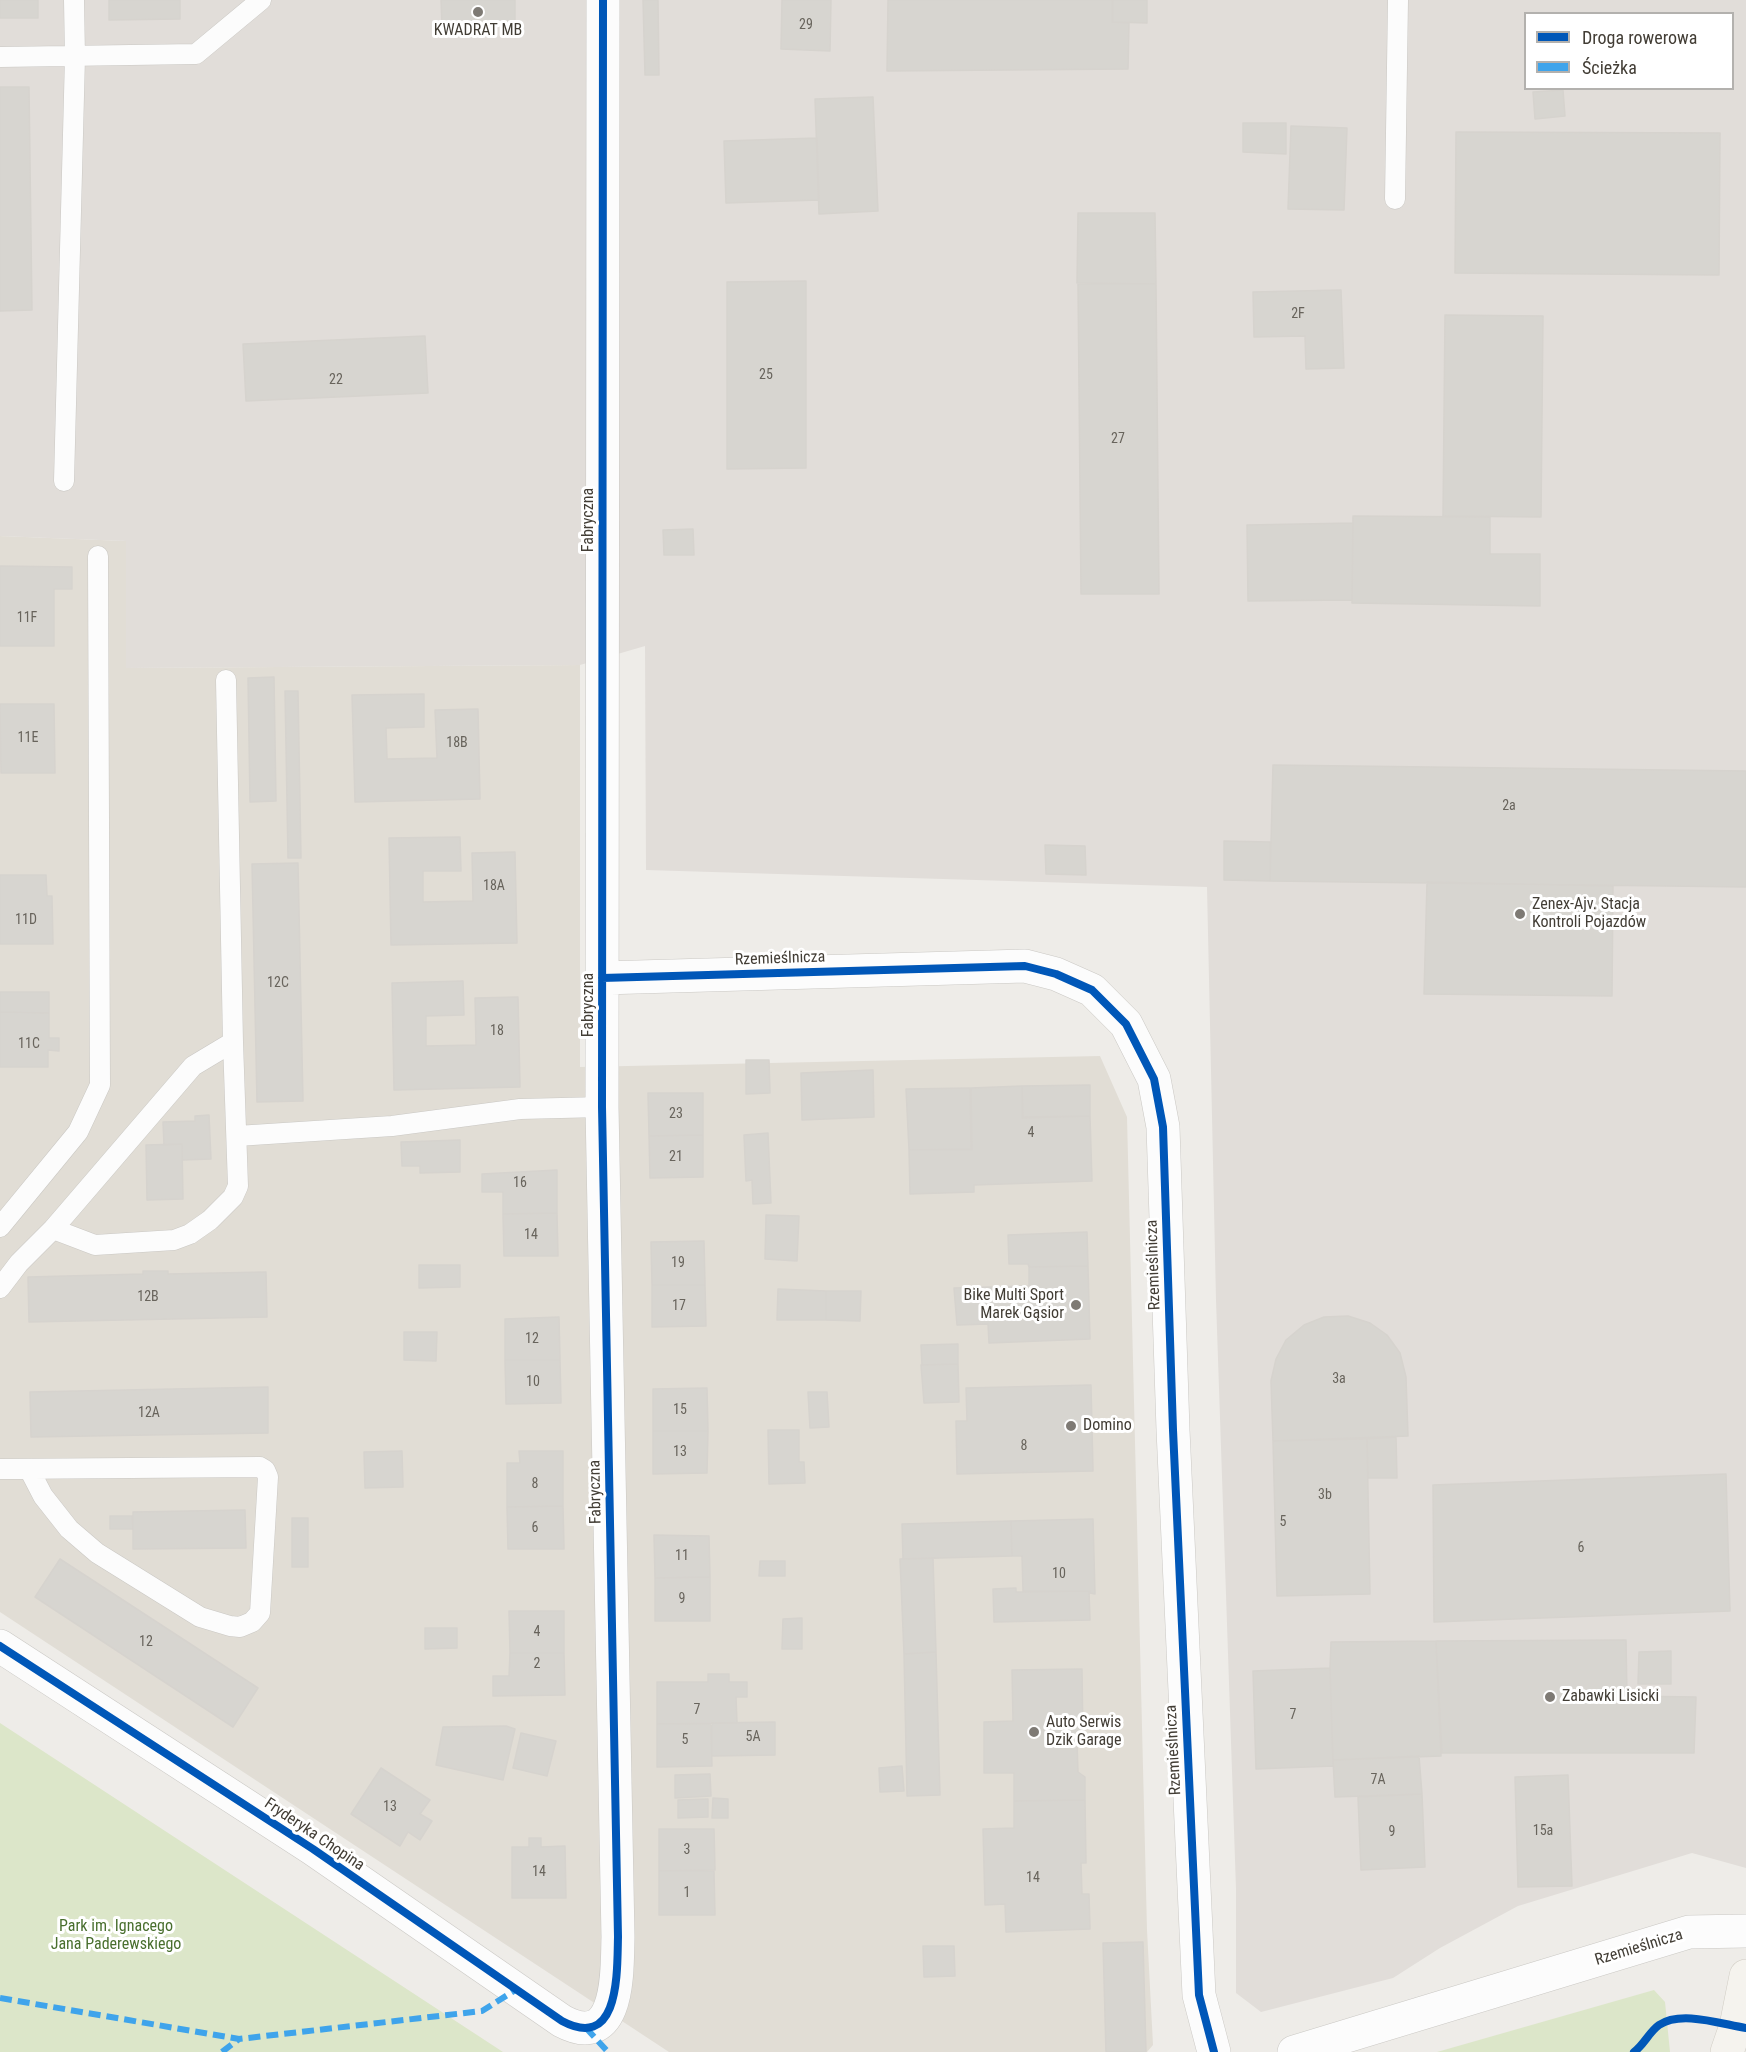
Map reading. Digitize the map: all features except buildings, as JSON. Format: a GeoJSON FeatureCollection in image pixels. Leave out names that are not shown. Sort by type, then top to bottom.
{"type":"FeatureCollection","features":[{"type":"Feature","properties":{"kind":"street","name":"Fabryczna"},"geometry":{"type":"LineString","coordinates":[[603,0],[602,1107],[618,1937],[615,1992],[609,2010]]}},
{"type":"Feature","properties":{"kind":"street","name":"Rzemieślnicza"},"geometry":{"type":"LineString","coordinates":[[602,978],[1025,966],[1056,974],[1092,990],[1126,1024],[1154,1079],[1163,1127],[1173,1430],[1199,1995],[1214,2052]]}},
{"type":"Feature","properties":{"kind":"street","name":"Fryderyka Chopina"},"geometry":{"type":"LineString","coordinates":[[0,1646],[313,1849],[562,2020],[576,2028],[586,2028],[597,2025],[609,2010]]}},
{"type":"Feature","properties":{"kind":"street","name":"Rzemieślnicza"},"geometry":{"type":"LineString","coordinates":[[1294,2052],[1689,1932],[1746,1931]]}},
{"type":"Feature","properties":{"kind":"street"},"geometry":{"type":"LineString","coordinates":[[1727,2052],[1736,2026],[1746,1976]]}},
{"type":"Feature","properties":{"kind":"lane"},"geometry":{"type":"LineString","coordinates":[[64,481],[75,57],[74,0]]}},
{"type":"Feature","properties":{"kind":"lane"},"geometry":{"type":"LineString","coordinates":[[0,57],[196,54],[261,0]]}},
{"type":"Feature","properties":{"kind":"lane"},"geometry":{"type":"LineString","coordinates":[[1395,199],[1398,0]]}},
{"type":"Feature","properties":{"kind":"lane"},"geometry":{"type":"LineString","coordinates":[[0,1227],[78,1132],[100,1084],[98,556]]}},
{"type":"Feature","properties":{"kind":"lane"},"geometry":{"type":"LineString","coordinates":[[53,1229],[95,1245],[174,1240],[190,1234],[210,1220],[233,1197],[238,1186],[232,1042],[226,681]]}},
{"type":"Feature","properties":{"kind":"lane"},"geometry":{"type":"LineString","coordinates":[[0,1288],[19,1263],[53,1229],[193,1066],[232,1042]]}},
{"type":"Feature","properties":{"kind":"lane"},"geometry":{"type":"LineString","coordinates":[[237,1136],[392,1126],[520,1109],[602,1107]]}},
{"type":"Feature","properties":{"kind":"lane"},"geometry":{"type":"LineString","coordinates":[[0,1469],[260,1467],[268,1476],[260,1613],[252,1622],[240,1627],[200,1617],[107,1559],[69,1529],[43,1496],[29,1469]]}},
{"type":"Feature","properties":{"kind":"shaded area"},"geometry":{"type":"Polygon","coordinates":[[[0,0],[1746,0],[1746,1868],[1692,1853],[1518,1906],[1440,1948],[1393,1978],[1261,2012],[1236,1993],[1236,1889],[1216,1300],[1207,887],[646,870],[645,646],[580,665],[126,668],[126,541],[0,536],[0,0]]]}},
{"type":"Feature","properties":{"kind":"shaded area"},"geometry":{"type":"Polygon","coordinates":[[[0,536],[126,541],[127,668],[580,665],[580,1067],[1100,1056],[1127,1117],[1147,1930],[1153,2045],[1147,2052],[669,2052],[0,1612],[0,536]]]}},
{"type":"Feature","properties":{"kind":"green space","name":"Park im. Ignacego Jana Paderewskiego"},"geometry":{"type":"Polygon","coordinates":[[[0,1723],[503,2052],[0,2052],[0,1723]]]}},
{"type":"Feature","properties":{"kind":"green space"},"geometry":{"type":"Polygon","coordinates":[[[1654,1990],[1665,2002],[1670,2052],[1437,2052],[1654,1990]]]}},
{"type":"Feature","properties":{"kind":"marked path"},"geometry":{"type":"LineString","coordinates":[[0,1998],[239,2039],[482,2011],[517,1989]]}},
{"type":"Feature","properties":{"kind":"marked path"},"geometry":{"type":"LineString","coordinates":[[586,2028],[608,2052]]}},
{"type":"Feature","properties":{"kind":"marked path"},"geometry":{"type":"LineString","coordinates":[[222,2052],[239,2039]]}},
{"type":"Feature","properties":{"kind":"cycle path"},"geometry":{"type":"LineString","coordinates":[[0,1646],[313,1849],[562,2021],[581,2028],[595,2026],[605,2017],[615,1987],[618,1937],[602,1107],[603,0]]}},
{"type":"Feature","properties":{"kind":"cycle path"},"geometry":{"type":"LineString","coordinates":[[602,978],[1025,966],[1056,974],[1092,990],[1126,1024],[1154,1079],[1163,1127],[1173,1430],[1199,1995],[1214,2052]]}},
{"type":"Feature","properties":{"kind":"cycle path"},"geometry":{"type":"LineString","coordinates":[[1634,2052],[1655,2028],[1668,2021],[1690,2018],[1746,2028]]}},
{"type":"Feature","properties":{"kind":"place","name":"KWADRAT MB"},"geometry":{"type":"Point","coordinates":[478,12]}},
{"type":"Feature","properties":{"kind":"place","name":"Zenex-Ajv. Stacja Kontroli Pojazdów"},"geometry":{"type":"Point","coordinates":[1520,914]}},
{"type":"Feature","properties":{"kind":"place","name":"Bike Multi Sport Marek Gąsior"},"geometry":{"type":"Point","coordinates":[1076,1305]}},
{"type":"Feature","properties":{"kind":"place","name":"Domino"},"geometry":{"type":"Point","coordinates":[1071,1426]}},
{"type":"Feature","properties":{"kind":"place","name":"Zabawki Lisicki"},"geometry":{"type":"Point","coordinates":[1550,1697]}},
{"type":"Feature","properties":{"kind":"place","name":"Auto Serwis Dzik Garage"},"geometry":{"type":"Point","coordinates":[1034,1732]}}]}
